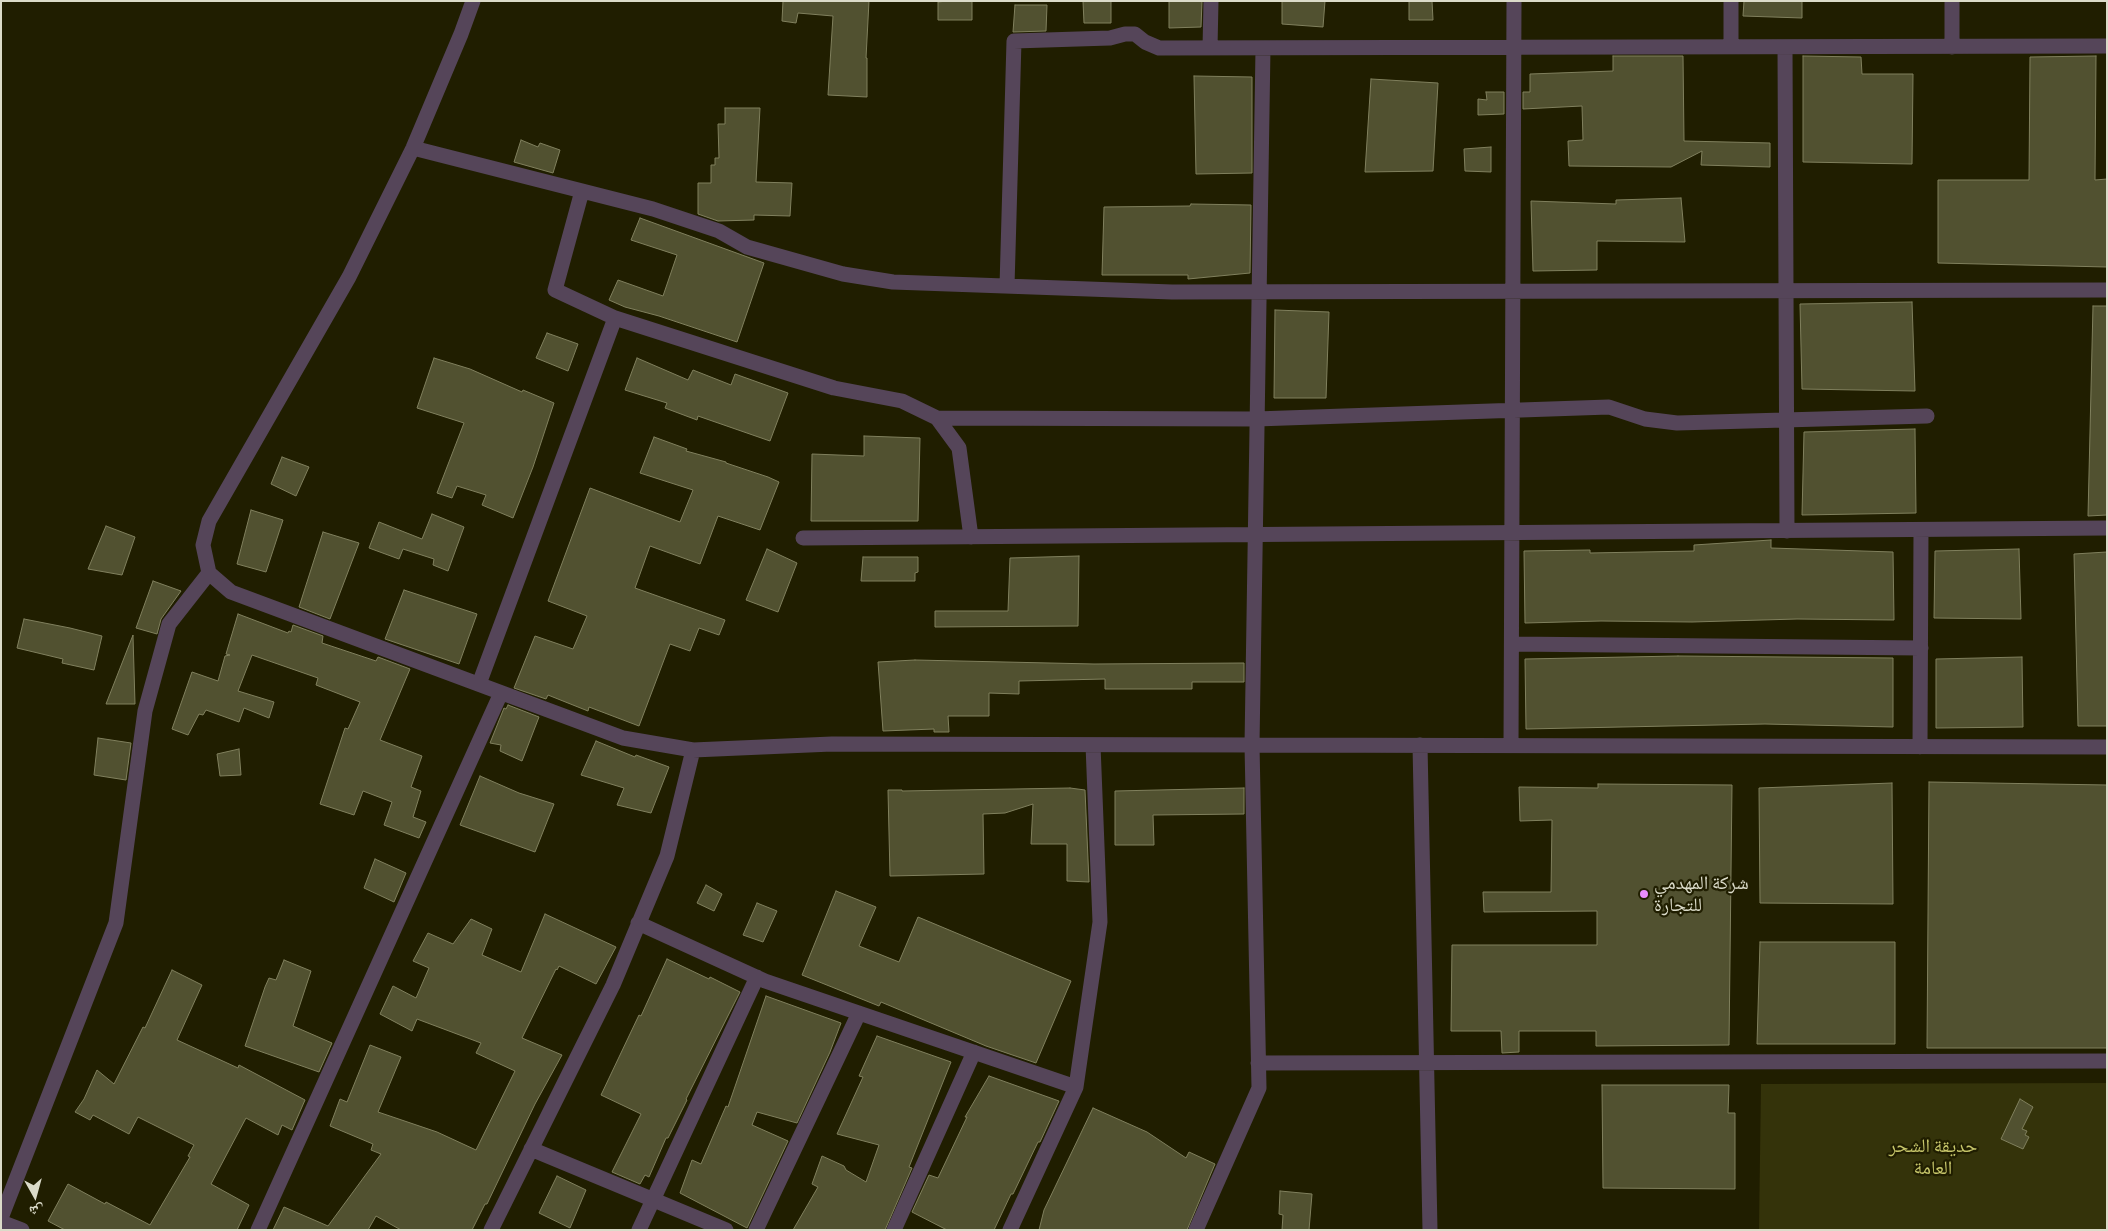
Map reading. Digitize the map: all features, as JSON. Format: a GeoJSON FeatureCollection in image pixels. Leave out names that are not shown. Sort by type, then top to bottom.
{"type":"FeatureCollection","features":[{"type":"Feature","properties":{"kind":"street"},"geometry":{"type":"LineString","coordinates":[[473,1],[413,148],[349,277],[209,522],[203,545],[209,573],[231,592],[623,738],[693,750],[832,744],[2107,747]]}},
{"type":"Feature","properties":{"kind":"street"},"geometry":{"type":"LineString","coordinates":[[1210,48],[1211,1]]}},
{"type":"Feature","properties":{"kind":"street"},"geometry":{"type":"LineString","coordinates":[[1512,746],[1514,1]]}},
{"type":"Feature","properties":{"kind":"street"},"geometry":{"type":"LineString","coordinates":[[1731,1],[1731,47]]}},
{"type":"Feature","properties":{"kind":"street"},"geometry":{"type":"LineString","coordinates":[[1952,1],[1952,47]]}},
{"type":"Feature","properties":{"kind":"street"},"geometry":{"type":"LineString","coordinates":[[1007,286],[1014,41],[1110,38],[1125,34],[1135,34],[1145,42],[1159,48],[2107,46]]}},
{"type":"Feature","properties":{"kind":"street"},"geometry":{"type":"LineString","coordinates":[[1785,47],[1787,531]]}},
{"type":"Feature","properties":{"kind":"street"},"geometry":{"type":"LineString","coordinates":[[1196,1230],[1258,1088],[1252,745],[1263,48]]}},
{"type":"Feature","properties":{"kind":"street"},"geometry":{"type":"LineString","coordinates":[[413,148],[653,209],[719,231],[747,247],[843,274],[893,282],[1172,292],[2107,290]]}},
{"type":"Feature","properties":{"kind":"street"},"geometry":{"type":"LineString","coordinates":[[582,191],[554,290],[615,318],[834,388],[902,401],[937,418],[1256,419],[1513,412],[1609,407],[1646,419],[1677,423],[1927,416]]}},
{"type":"Feature","properties":{"kind":"street"},"geometry":{"type":"LineString","coordinates":[[479,684],[615,318]]}},
{"type":"Feature","properties":{"kind":"street"},"geometry":{"type":"LineString","coordinates":[[937,418],[959,448],[971,537]]}},
{"type":"Feature","properties":{"kind":"street"},"geometry":{"type":"LineString","coordinates":[[803,538],[2107,528]]}},
{"type":"Feature","properties":{"kind":"street"},"geometry":{"type":"LineString","coordinates":[[1920,747],[1921,530]]}},
{"type":"Feature","properties":{"kind":"street"},"geometry":{"type":"LineString","coordinates":[[1,1218],[116,924],[144,711],[169,624],[209,573]]}},
{"type":"Feature","properties":{"kind":"street"},"geometry":{"type":"LineString","coordinates":[[1512,644],[1921,648]]}},
{"type":"Feature","properties":{"kind":"street"},"geometry":{"type":"LineString","coordinates":[[258,1230],[501,692]]}},
{"type":"Feature","properties":{"kind":"street"},"geometry":{"type":"LineString","coordinates":[[1010,1230],[1076,1087],[1100,922],[1093,744]]}},
{"type":"Feature","properties":{"kind":"street"},"geometry":{"type":"LineString","coordinates":[[1420,745],[1430,1230]]}},
{"type":"Feature","properties":{"kind":"street"},"geometry":{"type":"LineString","coordinates":[[491,1230],[613,985],[667,856],[693,750]]}},
{"type":"Feature","properties":{"kind":"street"},"geometry":{"type":"LineString","coordinates":[[638,923],[758,977],[1076,1087]]}},
{"type":"Feature","properties":{"kind":"street"},"geometry":{"type":"LineString","coordinates":[[639,1230],[758,977]]}},
{"type":"Feature","properties":{"kind":"street"},"geometry":{"type":"LineString","coordinates":[[756,1230],[859,1013]]}},
{"type":"Feature","properties":{"kind":"street"},"geometry":{"type":"LineString","coordinates":[[894,1230],[974,1052]]}},
{"type":"Feature","properties":{"kind":"street"},"geometry":{"type":"LineString","coordinates":[[1258,1063],[1426,1061],[2107,1061]]}},
{"type":"Feature","properties":{"kind":"street"},"geometry":{"type":"LineString","coordinates":[[531,1149],[726,1230]]}},
{"type":"Feature","properties":{"kind":"street"},"geometry":{"type":"LineString","coordinates":[[1,1222],[22,1230]]}},
{"type":"Feature","properties":{"kind":"green space","name":"حديقة الشحر العامة"},"geometry":{"type":"Polygon","coordinates":[[[2107,1083],[2107,1230],[1759,1230],[1761,1084],[2107,1083]]]}},
{"type":"Feature","properties":{"kind":"building"},"geometry":{"type":"Polygon","coordinates":[[[783,1],[869,1],[866,58],[867,97],[828,95],[833,16],[798,13],[796,23],[782,21],[783,1]]]}},
{"type":"Feature","properties":{"kind":"building"},"geometry":{"type":"Polygon","coordinates":[[[972,1],[972,20],[938,20],[938,2],[972,1]]]}},
{"type":"Feature","properties":{"kind":"building"},"geometry":{"type":"Polygon","coordinates":[[[1083,1],[1111,1],[1111,23],[1084,23],[1083,1]]]}},
{"type":"Feature","properties":{"kind":"building"},"geometry":{"type":"Polygon","coordinates":[[[1169,1],[1202,1],[1201,27],[1169,28],[1169,1]]]}},
{"type":"Feature","properties":{"kind":"building"},"geometry":{"type":"Polygon","coordinates":[[[1282,1],[1325,1],[1323,27],[1282,24],[1282,1]]]}},
{"type":"Feature","properties":{"kind":"building"},"geometry":{"type":"Polygon","coordinates":[[[1409,1],[1432,1],[1433,20],[1409,20],[1409,1]]]}},
{"type":"Feature","properties":{"kind":"building"},"geometry":{"type":"Polygon","coordinates":[[[1744,1],[1802,1],[1802,18],[1743,16],[1744,1]]]}},
{"type":"Feature","properties":{"kind":"building"},"geometry":{"type":"Polygon","coordinates":[[[1015,5],[1047,5],[1046,31],[1013,32],[1015,5]]]}},
{"type":"Feature","properties":{"kind":"building"},"geometry":{"type":"Polygon","coordinates":[[[1613,56],[1683,56],[1684,141],[1770,143],[1770,167],[1701,165],[1702,151],[1671,167],[1569,166],[1568,141],[1583,140],[1582,106],[1523,109],[1523,92],[1530,92],[1530,74],[1613,71],[1613,56]]]}},
{"type":"Feature","properties":{"kind":"building"},"geometry":{"type":"Polygon","coordinates":[[[1803,56],[1861,57],[1862,74],[1913,74],[1912,164],[1803,162],[1803,56]]]}},
{"type":"Feature","properties":{"kind":"building"},"geometry":{"type":"Polygon","coordinates":[[[2096,56],[2095,180],[2107,179],[2107,267],[1938,263],[1938,180],[2029,180],[2030,57],[2096,56]]]}},
{"type":"Feature","properties":{"kind":"building"},"geometry":{"type":"Polygon","coordinates":[[[1194,76],[1252,77],[1252,173],[1196,174],[1194,76]]]}},
{"type":"Feature","properties":{"kind":"building"},"geometry":{"type":"Polygon","coordinates":[[[1371,79],[1438,83],[1433,171],[1365,172],[1371,79]]]}},
{"type":"Feature","properties":{"kind":"building"},"geometry":{"type":"Polygon","coordinates":[[[1486,92],[1504,92],[1504,114],[1478,115],[1478,99],[1487,100],[1486,92]]]}},
{"type":"Feature","properties":{"kind":"building"},"geometry":{"type":"Polygon","coordinates":[[[725,108],[760,108],[756,182],[792,183],[790,216],[754,215],[754,220],[718,221],[698,214],[698,183],[711,183],[711,165],[715,165],[715,158],[719,158],[718,124],[725,124],[725,108]]]}},
{"type":"Feature","properties":{"kind":"building"},"geometry":{"type":"Polygon","coordinates":[[[521,140],[538,147],[540,143],[560,150],[553,173],[514,162],[521,140]]]}},
{"type":"Feature","properties":{"kind":"building"},"geometry":{"type":"Polygon","coordinates":[[[1491,147],[1491,172],[1465,171],[1464,149],[1491,147]]]}},
{"type":"Feature","properties":{"kind":"building"},"geometry":{"type":"Polygon","coordinates":[[[1681,198],[1685,242],[1597,241],[1597,270],[1533,271],[1531,201],[1616,204],[1616,200],[1681,198]]]}},
{"type":"Feature","properties":{"kind":"building"},"geometry":{"type":"Polygon","coordinates":[[[1191,204],[1251,205],[1250,273],[1188,279],[1188,275],[1102,275],[1104,207],[1190,206],[1191,204]]]}},
{"type":"Feature","properties":{"kind":"building"},"geometry":{"type":"Polygon","coordinates":[[[640,218],[764,263],[737,342],[659,316],[625,307],[609,300],[618,280],[663,296],[677,255],[631,240],[640,218]]]}},
{"type":"Feature","properties":{"kind":"building"},"geometry":{"type":"Polygon","coordinates":[[[1912,302],[1915,391],[1802,389],[1800,304],[1912,302]]]}},
{"type":"Feature","properties":{"kind":"building"},"geometry":{"type":"Polygon","coordinates":[[[2093,306],[2107,306],[2107,515],[2088,516],[2093,306]]]}},
{"type":"Feature","properties":{"kind":"building"},"geometry":{"type":"Polygon","coordinates":[[[1275,310],[1329,312],[1326,398],[1274,398],[1275,310]]]}},
{"type":"Feature","properties":{"kind":"building"},"geometry":{"type":"Polygon","coordinates":[[[547,333],[578,344],[568,371],[536,358],[547,333]]]}},
{"type":"Feature","properties":{"kind":"building"},"geometry":{"type":"Polygon","coordinates":[[[434,358],[470,369],[522,392],[523,390],[554,403],[533,467],[513,518],[482,505],[486,495],[457,486],[452,498],[437,493],[464,423],[417,408],[434,358]]]}},
{"type":"Feature","properties":{"kind":"building"},"geometry":{"type":"Polygon","coordinates":[[[637,358],[688,380],[693,370],[731,385],[735,374],[788,393],[770,441],[698,416],[697,420],[665,408],[667,403],[625,390],[637,358]]]}},
{"type":"Feature","properties":{"kind":"building"},"geometry":{"type":"Polygon","coordinates":[[[1915,429],[1916,513],[1802,515],[1804,432],[1915,429]]]}},
{"type":"Feature","properties":{"kind":"building"},"geometry":{"type":"Polygon","coordinates":[[[864,436],[920,438],[918,521],[811,521],[812,454],[864,456],[864,436]]]}},
{"type":"Feature","properties":{"kind":"building"},"geometry":{"type":"Polygon","coordinates":[[[654,437],[687,449],[686,451],[726,462],[779,482],[760,530],[718,516],[700,564],[650,546],[635,588],[725,620],[719,635],[699,628],[690,651],[670,644],[639,726],[589,707],[588,711],[548,695],[546,699],[514,688],[535,636],[573,649],[587,616],[548,601],[590,488],[680,522],[693,490],[640,473],[654,437]]]}},
{"type":"Feature","properties":{"kind":"building"},"geometry":{"type":"Polygon","coordinates":[[[282,457],[309,467],[296,496],[271,484],[282,457]]]}},
{"type":"Feature","properties":{"kind":"building"},"geometry":{"type":"Polygon","coordinates":[[[251,510],[283,520],[266,572],[237,564],[251,510]]]}},
{"type":"Feature","properties":{"kind":"building"},"geometry":{"type":"Polygon","coordinates":[[[432,514],[464,527],[448,571],[433,565],[434,559],[403,549],[399,559],[369,548],[379,522],[422,539],[432,514]]]}},
{"type":"Feature","properties":{"kind":"building"},"geometry":{"type":"Polygon","coordinates":[[[106,526],[135,537],[122,575],[88,569],[106,526]]]}},
{"type":"Feature","properties":{"kind":"building"},"geometry":{"type":"Polygon","coordinates":[[[323,532],[359,543],[330,619],[299,607],[323,532]]]}},
{"type":"Feature","properties":{"kind":"building"},"geometry":{"type":"Polygon","coordinates":[[[1771,540],[1771,548],[1893,552],[1894,620],[1797,619],[1525,623],[1524,551],[1590,550],[1590,553],[1694,551],[1694,545],[1771,540]]]}},
{"type":"Feature","properties":{"kind":"building"},"geometry":{"type":"Polygon","coordinates":[[[767,549],[797,563],[778,612],[746,600],[767,549]]]}},
{"type":"Feature","properties":{"kind":"building"},"geometry":{"type":"Polygon","coordinates":[[[2019,549],[2021,619],[1934,618],[1935,551],[2019,549]]]}},
{"type":"Feature","properties":{"kind":"building"},"geometry":{"type":"Polygon","coordinates":[[[2107,552],[2107,726],[2078,726],[2074,554],[2107,552]]]}},
{"type":"Feature","properties":{"kind":"building"},"geometry":{"type":"Polygon","coordinates":[[[1079,556],[1078,626],[935,627],[935,611],[1008,611],[1010,558],[1079,556]]]}},
{"type":"Feature","properties":{"kind":"building"},"geometry":{"type":"Polygon","coordinates":[[[863,557],[918,557],[918,572],[915,573],[915,581],[861,581],[863,557]]]}},
{"type":"Feature","properties":{"kind":"building"},"geometry":{"type":"Polygon","coordinates":[[[153,581],[181,591],[161,619],[157,634],[136,628],[153,581]]]}},
{"type":"Feature","properties":{"kind":"building"},"geometry":{"type":"Polygon","coordinates":[[[404,590],[477,614],[459,664],[385,639],[404,590]]]}},
{"type":"Feature","properties":{"kind":"building"},"geometry":{"type":"Polygon","coordinates":[[[238,614],[288,633],[289,631],[291,632],[293,625],[323,636],[322,643],[376,661],[378,657],[410,669],[380,740],[422,756],[411,787],[421,791],[413,817],[426,822],[419,838],[384,825],[392,802],[363,791],[354,815],[320,804],[345,728],[348,729],[360,702],[316,685],[318,678],[252,655],[238,691],[274,702],[269,718],[244,708],[239,722],[206,710],[203,715],[199,714],[188,735],[172,729],[192,672],[218,681],[225,656],[230,655],[226,654],[238,614]]]}},
{"type":"Feature","properties":{"kind":"building"},"geometry":{"type":"Polygon","coordinates":[[[24,619],[102,636],[94,670],[62,663],[63,659],[17,648],[24,619]]]}},
{"type":"Feature","properties":{"kind":"building"},"geometry":{"type":"Polygon","coordinates":[[[133,635],[135,704],[106,704],[133,635]]]}},
{"type":"Feature","properties":{"kind":"building"},"geometry":{"type":"Polygon","coordinates":[[[1678,656],[1893,658],[1893,727],[1765,724],[1526,729],[1525,659],[1678,656]]]}},
{"type":"Feature","properties":{"kind":"building"},"geometry":{"type":"Polygon","coordinates":[[[2022,657],[2023,727],[1936,728],[1936,659],[2022,657]]]}},
{"type":"Feature","properties":{"kind":"building"},"geometry":{"type":"Polygon","coordinates":[[[915,660],[1094,664],[1244,663],[1244,682],[1192,682],[1192,689],[1105,689],[1105,679],[1019,681],[1019,694],[989,693],[989,716],[948,716],[949,732],[934,732],[934,729],[883,731],[878,662],[915,660]]]}},
{"type":"Feature","properties":{"kind":"building"},"geometry":{"type":"Polygon","coordinates":[[[508,705],[539,717],[522,761],[500,751],[501,745],[490,743],[504,708],[506,709],[508,705]]]}},
{"type":"Feature","properties":{"kind":"building"},"geometry":{"type":"Polygon","coordinates":[[[98,738],[131,743],[126,780],[94,775],[98,738]]]}},
{"type":"Feature","properties":{"kind":"building"},"geometry":{"type":"Polygon","coordinates":[[[596,741],[635,757],[636,755],[669,767],[651,813],[617,805],[624,788],[581,775],[596,741]]]}},
{"type":"Feature","properties":{"kind":"building"},"geometry":{"type":"Polygon","coordinates":[[[239,749],[241,775],[220,776],[217,754],[239,749]]]}},
{"type":"Feature","properties":{"kind":"building"},"geometry":{"type":"Polygon","coordinates":[[[480,776],[519,793],[554,804],[535,852],[460,825],[480,776]]]}},
{"type":"Feature","properties":{"kind":"building"},"geometry":{"type":"Polygon","coordinates":[[[1929,782],[2107,785],[2107,1048],[1927,1048],[1929,782]]]}},
{"type":"Feature","properties":{"kind":"building"},"geometry":{"type":"Polygon","coordinates":[[[1892,783],[1893,904],[1760,903],[1759,788],[1892,783]]]}},
{"type":"Feature","properties":{"kind":"building"},"geometry":{"type":"Polygon","coordinates":[[[1598,784],[1732,785],[1729,1045],[1596,1046],[1596,1031],[1519,1031],[1519,1052],[1502,1053],[1501,1031],[1451,1031],[1452,945],[1597,945],[1597,911],[1484,912],[1483,892],[1551,892],[1552,820],[1520,821],[1519,787],[1598,788],[1598,784]]]}},
{"type":"Feature","properties":{"kind":"building"},"geometry":{"type":"Polygon","coordinates":[[[1070,788],[1085,790],[1089,882],[1067,881],[1067,844],[1031,844],[1033,804],[1005,813],[983,814],[984,874],[890,876],[888,790],[1070,788]]]}},
{"type":"Feature","properties":{"kind":"building"},"geometry":{"type":"Polygon","coordinates":[[[1244,788],[1244,814],[1153,815],[1154,845],[1115,845],[1115,791],[1244,788]]]}},
{"type":"Feature","properties":{"kind":"building"},"geometry":{"type":"Polygon","coordinates":[[[375,859],[406,873],[394,902],[364,888],[375,859]]]}},
{"type":"Feature","properties":{"kind":"building"},"geometry":{"type":"Polygon","coordinates":[[[706,885],[722,894],[714,911],[697,903],[706,885]]]}},
{"type":"Feature","properties":{"kind":"building"},"geometry":{"type":"Polygon","coordinates":[[[836,891],[876,907],[859,946],[899,962],[918,917],[1071,981],[1036,1063],[986,1046],[881,1002],[879,1006],[802,975],[836,891]]]}},
{"type":"Feature","properties":{"kind":"building"},"geometry":{"type":"Polygon","coordinates":[[[757,903],[777,911],[763,942],[743,935],[757,903]]]}},
{"type":"Feature","properties":{"kind":"building"},"geometry":{"type":"Polygon","coordinates":[[[545,914],[616,947],[596,984],[559,966],[556,969],[522,1038],[562,1055],[535,1104],[487,1204],[485,1204],[472,1230],[401,1230],[376,1216],[368,1230],[273,1230],[284,1207],[328,1226],[381,1154],[371,1150],[373,1144],[330,1126],[340,1099],[347,1102],[370,1045],[401,1057],[378,1112],[437,1132],[476,1150],[515,1071],[476,1053],[481,1043],[417,1019],[412,1031],[380,1014],[393,986],[416,998],[429,968],[413,961],[428,933],[453,944],[471,919],[492,929],[482,955],[521,972],[545,914]]]}},
{"type":"Feature","properties":{"kind":"building"},"geometry":{"type":"Polygon","coordinates":[[[1760,942],[1895,942],[1895,1044],[1757,1044],[1760,942]]]}},
{"type":"Feature","properties":{"kind":"building"},"geometry":{"type":"Polygon","coordinates":[[[667,959],[740,992],[668,1138],[666,1138],[649,1177],[645,1175],[640,1184],[612,1172],[641,1114],[601,1095],[667,959]]]}},
{"type":"Feature","properties":{"kind":"building"},"geometry":{"type":"Polygon","coordinates":[[[284,960],[311,971],[293,1026],[332,1043],[319,1072],[245,1046],[269,978],[276,980],[284,960]]]}},
{"type":"Feature","properties":{"kind":"building"},"geometry":{"type":"Polygon","coordinates":[[[172,970],[202,985],[177,1040],[238,1068],[239,1065],[305,1100],[292,1130],[282,1125],[278,1135],[246,1118],[211,1184],[249,1205],[237,1230],[65,1230],[48,1221],[68,1184],[150,1225],[190,1157],[188,1156],[194,1145],[138,1117],[129,1134],[93,1115],[90,1120],[75,1112],[84,1099],[97,1070],[114,1084],[143,1027],[145,1028],[172,970]]]}},
{"type":"Feature","properties":{"kind":"building"},"geometry":{"type":"Polygon","coordinates":[[[766,996],[841,1023],[830,1052],[797,1123],[757,1112],[752,1125],[788,1141],[747,1228],[680,1193],[692,1160],[701,1164],[726,1106],[728,1107],[766,996]]]}},
{"type":"Feature","properties":{"kind":"building"},"geometry":{"type":"Polygon","coordinates":[[[877,1036],[951,1062],[909,1167],[912,1168],[885,1230],[793,1230],[818,1187],[812,1184],[822,1156],[844,1166],[846,1170],[866,1182],[879,1145],[837,1134],[863,1077],[859,1076],[877,1036]]]}},
{"type":"Feature","properties":{"kind":"building"},"geometry":{"type":"Polygon","coordinates":[[[989,1076],[1059,1101],[994,1230],[947,1230],[912,1212],[929,1175],[938,1178],[967,1117],[965,1117],[989,1076]]]}},
{"type":"Feature","properties":{"kind":"building"},"geometry":{"type":"Polygon","coordinates":[[[1602,1085],[1729,1085],[1728,1113],[1735,1113],[1735,1189],[1603,1188],[1602,1085]]]}},
{"type":"Feature","properties":{"kind":"building"},"geometry":{"type":"Polygon","coordinates":[[[2020,1099],[2033,1107],[2022,1129],[2027,1131],[2025,1135],[2029,1137],[2023,1149],[2001,1139],[2020,1099]]]}},
{"type":"Feature","properties":{"kind":"building"},"geometry":{"type":"Polygon","coordinates":[[[1093,1108],[1147,1132],[1186,1158],[1189,1152],[1215,1164],[1187,1230],[1039,1230],[1044,1210],[1093,1108]]]}},
{"type":"Feature","properties":{"kind":"building"},"geometry":{"type":"Polygon","coordinates":[[[557,1176],[586,1190],[570,1228],[539,1213],[557,1176]]]}},
{"type":"Feature","properties":{"kind":"building"},"geometry":{"type":"Polygon","coordinates":[[[1280,1191],[1312,1194],[1309,1230],[1282,1230],[1283,1215],[1279,1214],[1280,1191]]]}},
{"type":"Feature","properties":{"kind":"place","name":"شركة المهدمي للتجارة"},"geometry":{"type":"Point","coordinates":[1644,894]}}]}
